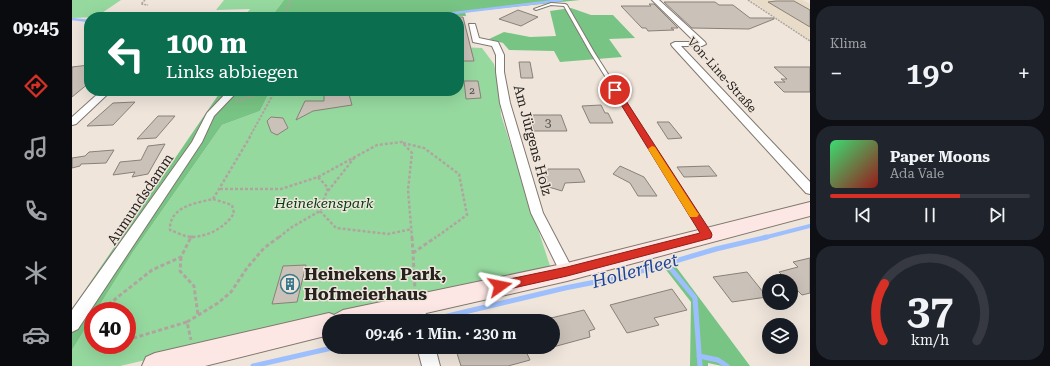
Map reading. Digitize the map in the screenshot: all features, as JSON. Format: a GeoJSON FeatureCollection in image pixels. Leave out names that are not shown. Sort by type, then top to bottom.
{"type":"FeatureCollection","features":[{"type":"Feature","properties":{"kind":"street","name":"Von-Line-Straße"},"geometry":{"type":"LineString","coordinates":[[655,0],[702,44],[675,44],[810,190]]}},
{"type":"Feature","properties":{"kind":"street","name":"Am Jürgens Holz"},"geometry":{"type":"LineString","coordinates":[[472,26],[476,40],[495,44],[500,55],[500,72],[506,102],[537,213],[567,272]]}},
{"type":"Feature","properties":{"kind":"street"},"geometry":{"type":"LineString","coordinates":[[72,122],[101,96]]}},
{"type":"Feature","properties":{"kind":"street","name":"Aumundsdamm"},"geometry":{"type":"LineString","coordinates":[[72,324],[197,142],[210,115],[228,96]]}},
{"type":"Feature","properties":{"kind":"street"},"geometry":{"type":"LineString","coordinates":[[418,313],[567,272],[810,209]]}},
{"type":"Feature","properties":{"kind":"street"},"geometry":{"type":"LineString","coordinates":[[155,366],[322,326]]}},
{"type":"Feature","properties":{"kind":"street"},"geometry":{"type":"LineString","coordinates":[[428,354],[431,366]]}},
{"type":"Feature","properties":{"kind":"lane"},"geometry":{"type":"LineString","coordinates":[[536,9],[551,4],[566,3],[592,52],[707,235]]}},
{"type":"Feature","properties":{"kind":"path"},"geometry":{"type":"LineString","coordinates":[[145,0],[141,4],[148,5]]}},
{"type":"Feature","properties":{"kind":"path"},"geometry":{"type":"LineString","coordinates":[[286,12],[291,0]]}},
{"type":"Feature","properties":{"kind":"path"},"geometry":{"type":"LineString","coordinates":[[748,0],[810,41]]}},
{"type":"Feature","properties":{"kind":"path"},"geometry":{"type":"LineString","coordinates":[[218,107],[254,96]]}},
{"type":"Feature","properties":{"kind":"path"},"geometry":{"type":"LineString","coordinates":[[213,199],[272,96]]}},
{"type":"Feature","properties":{"kind":"path"},"geometry":{"type":"LineString","coordinates":[[220,189],[281,189],[318,177],[377,145],[402,142],[424,148],[459,174],[464,193],[467,215],[413,253]]}},
{"type":"Feature","properties":{"kind":"path"},"geometry":{"type":"LineString","coordinates":[[402,142],[412,152],[408,190],[418,313]]}},
{"type":"Feature","properties":{"kind":"path"},"geometry":{"type":"LineString","coordinates":[[326,194],[357,155]]}},
{"type":"Feature","properties":{"kind":"path"},"geometry":{"type":"LineString","coordinates":[[136,337],[187,322],[231,292],[247,268],[264,248],[292,227],[320,211],[328,188],[318,177]]}},
{"type":"Feature","properties":{"kind":"path"},"geometry":{"type":"LineString","coordinates":[[213,199],[232,205],[234,213],[228,223],[212,232],[191,237],[170,230],[169,225],[172,219],[184,207],[213,199]]}},
{"type":"Feature","properties":{"kind":"path"},"geometry":{"type":"LineString","coordinates":[[320,211],[336,228],[388,234],[412,229]]}},
{"type":"Feature","properties":{"kind":"path"},"geometry":{"type":"LineString","coordinates":[[191,237],[181,257],[180,271],[194,286],[198,315]]}},
{"type":"Feature","properties":{"kind":"path"},"geometry":{"type":"LineString","coordinates":[[112,302],[152,270],[181,257]]}},
{"type":"Feature","properties":{"kind":"path"},"geometry":{"type":"LineString","coordinates":[[187,322],[195,356]]}},
{"type":"Feature","properties":{"kind":"shaded area"},"geometry":{"type":"Polygon","coordinates":[[[750,0],[802,0],[810,4],[810,40],[750,0]]]}},
{"type":"Feature","properties":{"kind":"green space"},"geometry":{"type":"Polygon","coordinates":[[[72,0],[121,0],[103,12],[84,12],[84,18],[72,18],[72,0]]]}},
{"type":"Feature","properties":{"kind":"green space"},"geometry":{"type":"Polygon","coordinates":[[[224,0],[284,0],[275,12],[248,12],[250,9],[216,10],[224,0]]]}},
{"type":"Feature","properties":{"kind":"green space"},"geometry":{"type":"Polygon","coordinates":[[[284,0],[580,0],[465,12],[466,16],[464,16],[464,12],[275,12],[284,0]]]}},
{"type":"Feature","properties":{"kind":"green space"},"geometry":{"type":"Polygon","coordinates":[[[571,8],[591,15],[613,15],[635,38],[609,39],[622,57],[560,62],[554,51],[509,50],[503,43],[489,39],[504,32],[530,37],[556,36],[550,11],[571,8]]]}},
{"type":"Feature","properties":{"kind":"green space","name":"Heinekenspark"},"geometry":{"type":"Polygon","coordinates":[[[464,47],[482,48],[494,64],[499,87],[501,115],[550,266],[344,314],[322,314],[322,319],[120,366],[72,366],[72,350],[84,331],[84,354],[136,354],[136,302],[102,302],[133,252],[222,125],[260,111],[268,96],[464,96],[464,47]]]}},
{"type":"Feature","properties":{"kind":"green space"},"geometry":{"type":"Polygon","coordinates":[[[218,96],[268,96],[260,111],[222,125],[133,252],[102,302],[84,302],[84,331],[72,350],[72,309],[218,96]]]}},
{"type":"Feature","properties":{"kind":"green space"},"geometry":{"type":"Polygon","coordinates":[[[674,264],[750,366],[722,366],[708,363],[708,366],[690,366],[691,302],[663,266],[674,264]]]}},
{"type":"Feature","properties":{"kind":"building"},"geometry":{"type":"Polygon","coordinates":[[[794,1],[810,10],[810,27],[768,2],[794,1]]]}},
{"type":"Feature","properties":{"kind":"building"},"geometry":{"type":"Polygon","coordinates":[[[664,2],[715,2],[719,5],[733,5],[750,18],[774,19],[749,29],[692,28],[664,2]]]}},
{"type":"Feature","properties":{"kind":"building"},"geometry":{"type":"Polygon","coordinates":[[[649,4],[654,4],[678,28],[671,28],[674,30],[648,31],[646,28],[642,28],[621,6],[651,6],[649,4]]]}},
{"type":"Feature","properties":{"kind":"building"},"geometry":{"type":"Polygon","coordinates":[[[518,10],[538,17],[521,26],[499,19],[518,10]]]}},
{"type":"Feature","properties":{"kind":"building"},"geometry":{"type":"Polygon","coordinates":[[[464,21],[474,61],[464,61],[464,21]]]}},
{"type":"Feature","properties":{"kind":"building"},"geometry":{"type":"Polygon","coordinates":[[[519,62],[530,62],[533,78],[521,78],[519,62]]]}},
{"type":"Feature","properties":{"kind":"building"},"geometry":{"type":"Polygon","coordinates":[[[84,66],[84,87],[72,97],[72,67],[84,66]]]}},
{"type":"Feature","properties":{"kind":"building"},"geometry":{"type":"Polygon","coordinates":[[[774,67],[810,67],[810,92],[784,92],[774,82],[785,82],[781,79],[787,79],[774,67]]]}},
{"type":"Feature","properties":{"kind":"building"},"geometry":{"type":"Polygon","coordinates":[[[464,81],[478,81],[481,98],[466,99],[464,81]]]}},
{"type":"Feature","properties":{"kind":"building"},"geometry":{"type":"Polygon","coordinates":[[[324,96],[349,96],[352,105],[313,111],[296,120],[305,101],[324,101],[324,96]]]}},
{"type":"Feature","properties":{"kind":"building"},"geometry":{"type":"Polygon","coordinates":[[[135,102],[113,125],[87,126],[113,103],[135,102]]]}},
{"type":"Feature","properties":{"kind":"building"},"geometry":{"type":"Polygon","coordinates":[[[601,105],[605,113],[608,113],[613,123],[590,123],[582,106],[601,105]]]}},
{"type":"Feature","properties":{"kind":"building"},"geometry":{"type":"Polygon","coordinates":[[[530,115],[561,115],[567,131],[534,131],[530,115]]]}},
{"type":"Feature","properties":{"kind":"building"},"geometry":{"type":"Polygon","coordinates":[[[158,116],[175,116],[156,138],[137,139],[158,116]]]}},
{"type":"Feature","properties":{"kind":"building"},"geometry":{"type":"Polygon","coordinates":[[[271,117],[283,118],[288,128],[277,135],[271,132],[267,121],[271,117]]]}},
{"type":"Feature","properties":{"kind":"building"},"geometry":{"type":"Polygon","coordinates":[[[657,122],[669,122],[682,138],[668,139],[657,122]]]}},
{"type":"Feature","properties":{"kind":"building"},"geometry":{"type":"Polygon","coordinates":[[[165,144],[148,174],[132,177],[135,172],[113,175],[120,162],[141,160],[148,146],[165,144]]]}},
{"type":"Feature","properties":{"kind":"building"},"geometry":{"type":"Polygon","coordinates":[[[114,150],[106,163],[81,164],[80,166],[72,168],[72,158],[85,156],[89,152],[114,150]]]}},
{"type":"Feature","properties":{"kind":"building"},"geometry":{"type":"Polygon","coordinates":[[[620,166],[644,177],[657,196],[638,196],[630,183],[613,174],[620,166]]]}},
{"type":"Feature","properties":{"kind":"building"},"geometry":{"type":"Polygon","coordinates":[[[709,166],[717,176],[684,177],[677,167],[709,166]]]}},
{"type":"Feature","properties":{"kind":"building"},"geometry":{"type":"Polygon","coordinates":[[[548,169],[579,169],[585,182],[565,183],[562,191],[542,185],[548,169]]]}},
{"type":"Feature","properties":{"kind":"building"},"geometry":{"type":"Polygon","coordinates":[[[810,258],[810,293],[802,295],[798,291],[798,274],[781,274],[779,272],[798,267],[793,262],[810,258]]]}},
{"type":"Feature","properties":{"kind":"building","name":"Heinekens Park, Hofmeierhaus"},"geometry":{"type":"Polygon","coordinates":[[[306,265],[297,302],[272,304],[283,266],[306,265]]]}},
{"type":"Feature","properties":{"kind":"building"},"geometry":{"type":"Polygon","coordinates":[[[747,272],[762,291],[762,298],[732,302],[713,277],[747,272]]]}},
{"type":"Feature","properties":{"kind":"building"},"geometry":{"type":"Polygon","coordinates":[[[672,289],[687,310],[654,318],[659,325],[627,333],[610,305],[672,289]]]}},
{"type":"Feature","properties":{"kind":"building"},"geometry":{"type":"Polygon","coordinates":[[[584,310],[595,329],[589,331],[590,337],[560,345],[560,316],[584,310]]]}},
{"type":"Feature","properties":{"kind":"building"},"geometry":{"type":"Polygon","coordinates":[[[457,354],[527,354],[530,360],[508,366],[461,366],[457,354]]]}},
{"type":"Feature","properties":{"kind":"waterway"},"geometry":{"type":"LineString","coordinates":[[463,12],[562,0]]}},
{"type":"Feature","properties":{"kind":"waterway"},"geometry":{"type":"LineString","coordinates":[[72,19],[84,20]]}},
{"type":"Feature","properties":{"kind":"waterway","name":"Hollerfleet"},"geometry":{"type":"LineString","coordinates":[[766,237],[810,226]]}},
{"type":"Feature","properties":{"kind":"waterway","name":"Hollerfleet"},"geometry":{"type":"LineString","coordinates":[[456,314],[565,288],[621,277],[716,249],[766,237]]}},
{"type":"Feature","properties":{"kind":"waterway"},"geometry":{"type":"LineString","coordinates":[[667,264],[695,298],[699,356]]}},
{"type":"Feature","properties":{"kind":"waterway","name":"Hollerfleet"},"geometry":{"type":"LineString","coordinates":[[253,366],[322,350]]}},
{"type":"Feature","properties":{"kind":"waterway"},"geometry":{"type":"LineString","coordinates":[[699,356],[718,360],[727,366]]}},
{"type":"Feature","properties":{"kind":"waterway"},"geometry":{"type":"LineString","coordinates":[[699,356],[700,366]]}},
{"type":"Feature","properties":{"kind":"slow traffic"},"geometry":{"type":"LineString","coordinates":[[652,149],[694,214]]}},
{"type":"Feature","properties":{"kind":"place","name":"Heinekens Park, Hofmeierhaus"},"geometry":{"type":"Point","coordinates":[290,284]}},
{"type":"Feature","properties":{"kind":"route"},"geometry":{"type":"LineString","coordinates":[[500,286],[567,272],[707,235],[615,90]]}}]}
